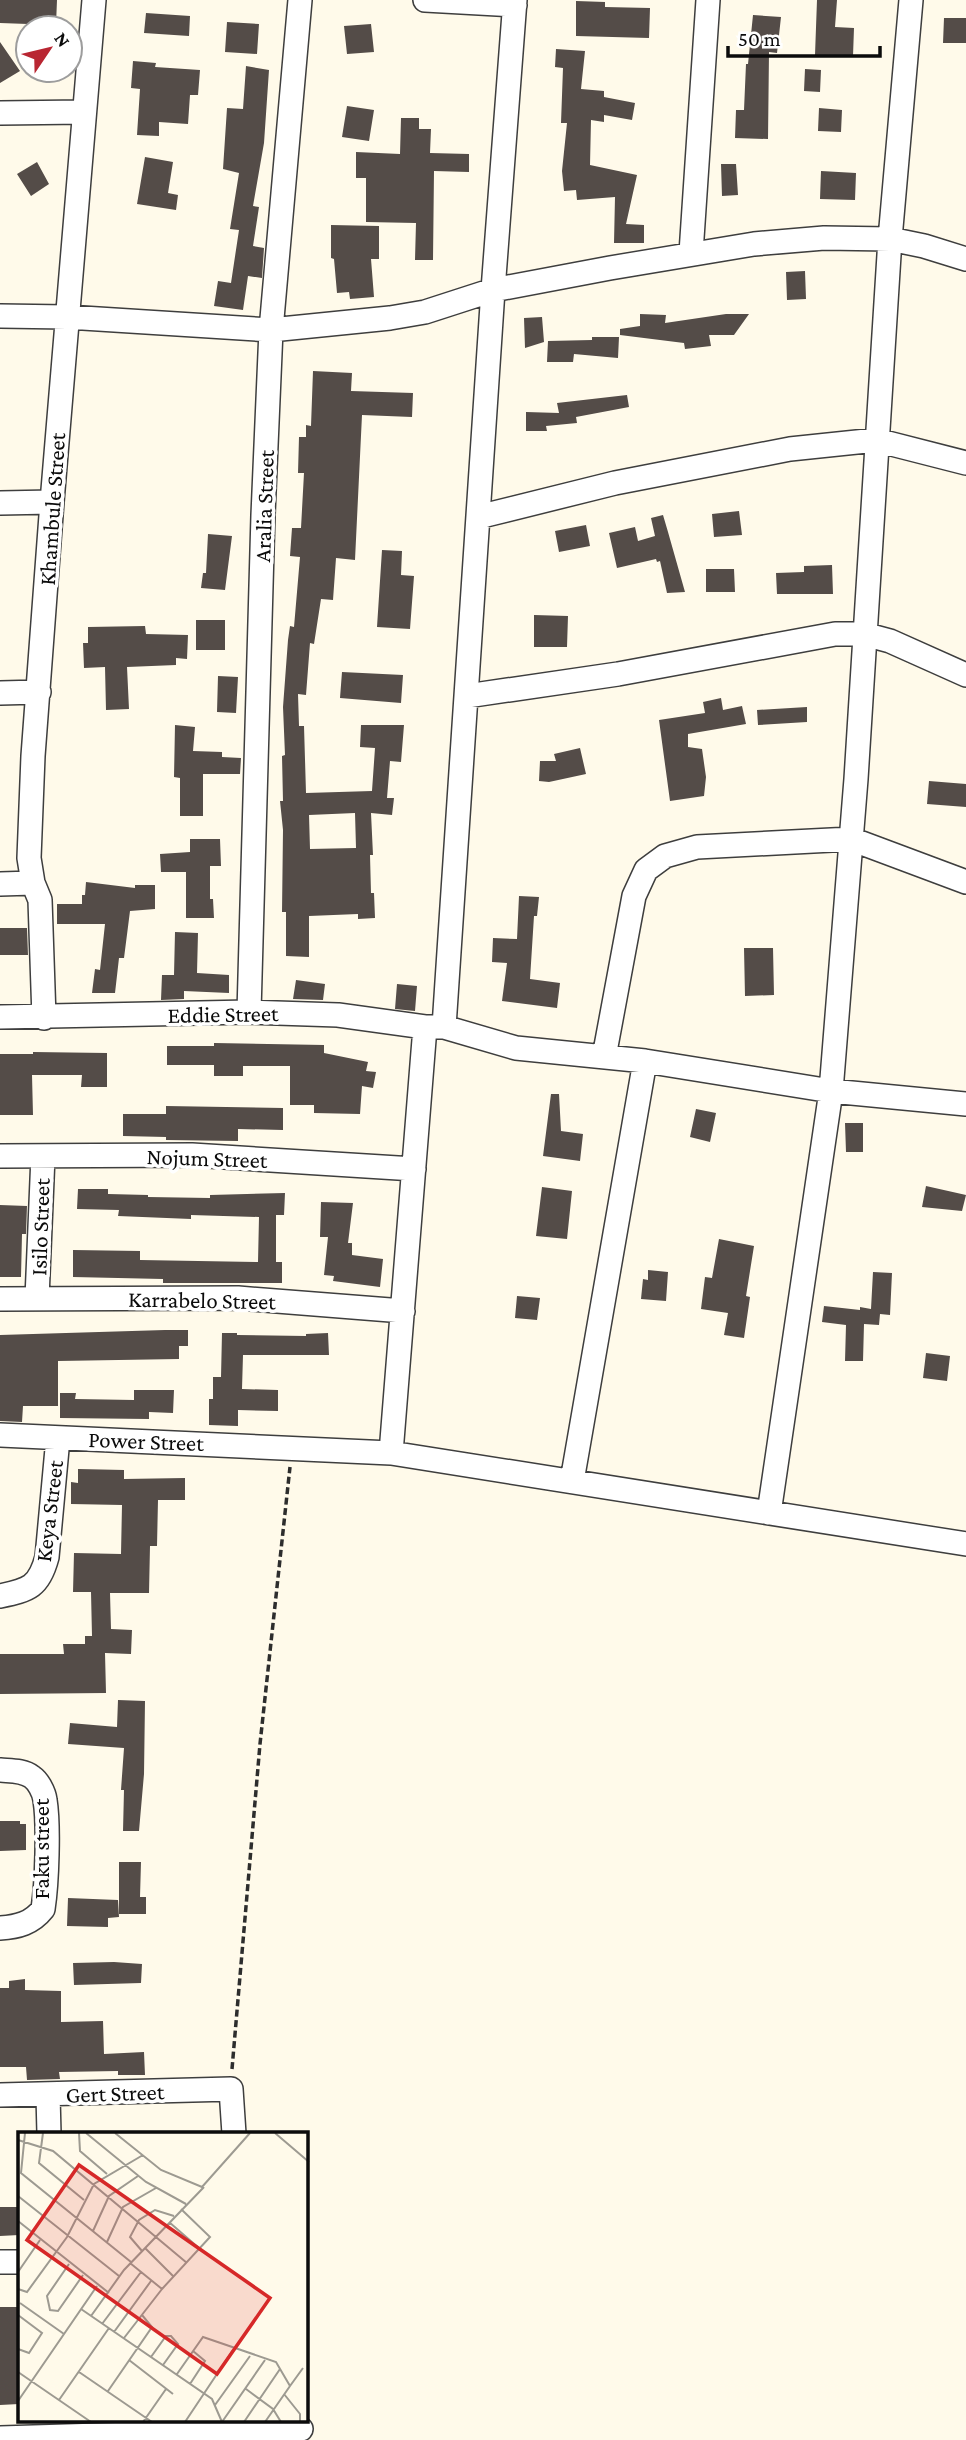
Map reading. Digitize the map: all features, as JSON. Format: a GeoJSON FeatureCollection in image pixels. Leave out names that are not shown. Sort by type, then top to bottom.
{"type":"FeatureCollection","features":[{"type":"Feature","properties":{"kind":"street","name":"Khambule Street"},"geometry":{"type":"LineString","coordinates":[[44,1018],[40,900],[33,883],[29,846],[33,756],[94,0]]}},
{"type":"Feature","properties":{"kind":"street","name":"Aralia Street"},"geometry":{"type":"LineString","coordinates":[[249,1012],[271,330],[300,0]]}},
{"type":"Feature","properties":{"kind":"street"},"geometry":{"type":"LineString","coordinates":[[391,1453],[414,1170],[435,1027],[467,696],[515,2],[425,0]]}},
{"type":"Feature","properties":{"kind":"street"},"geometry":{"type":"LineString","coordinates":[[691,253],[708,0]]}},
{"type":"Feature","properties":{"kind":"street"},"geometry":{"type":"LineString","coordinates":[[769,1513],[831,1091],[851,839],[890,239],[911,0]]}},
{"type":"Feature","properties":{"kind":"street"},"geometry":{"type":"LineString","coordinates":[[0,113],[84,112]]}},
{"type":"Feature","properties":{"kind":"street"},"geometry":{"type":"LineString","coordinates":[[0,316],[68,317],[271,330],[425,312],[493,290],[754,244],[824,238],[890,239],[966,259]]}},
{"type":"Feature","properties":{"kind":"street"},"geometry":{"type":"LineString","coordinates":[[478,517],[615,483],[790,449],[876,440],[966,463]]}},
{"type":"Feature","properties":{"kind":"street"},"geometry":{"type":"LineString","coordinates":[[0,502],[52,502]]}},
{"type":"Feature","properties":{"kind":"street"},"geometry":{"type":"LineString","coordinates":[[467,696],[643,670],[835,635],[864,634],[913,650],[966,676]]}},
{"type":"Feature","properties":{"kind":"street"},"geometry":{"type":"LineString","coordinates":[[0,693],[39,692]]}},
{"type":"Feature","properties":{"kind":"street"},"geometry":{"type":"LineString","coordinates":[[604,1057],[635,896],[646,870],[665,856],[697,848],[851,839],[966,883]]}},
{"type":"Feature","properties":{"kind":"street"},"geometry":{"type":"LineString","coordinates":[[0,884],[33,883]]}},
{"type":"Feature","properties":{"kind":"street","name":"Eddie Street"},"geometry":{"type":"LineString","coordinates":[[0,1017],[249,1012],[338,1015],[435,1027],[516,1048],[645,1061],[831,1091],[966,1104]]}},
{"type":"Feature","properties":{"kind":"street"},"geometry":{"type":"LineString","coordinates":[[572,1482],[645,1061]]}},
{"type":"Feature","properties":{"kind":"street","name":"Nojum Street"},"geometry":{"type":"LineString","coordinates":[[0,1156],[192,1155],[414,1170]]}},
{"type":"Feature","properties":{"kind":"street","name":"Isilo Street"},"geometry":{"type":"LineString","coordinates":[[37,1298],[43,1156]]}},
{"type":"Feature","properties":{"kind":"street","name":"Karrabelo Street"},"geometry":{"type":"LineString","coordinates":[[0,1298],[238,1298],[403,1311]]}},
{"type":"Feature","properties":{"kind":"street","name":"Power Street"},"geometry":{"type":"LineString","coordinates":[[0,1435],[391,1453],[966,1544]]}},
{"type":"Feature","properties":{"kind":"street","name":"Keya Street"},"geometry":{"type":"LineString","coordinates":[[0,1596],[21,1591],[40,1579],[47,1558],[58,1438]]}},
{"type":"Feature","properties":{"kind":"street","name":"Faku street"},"geometry":{"type":"LineString","coordinates":[[0,1770],[18,1771],[31,1776],[45,1797],[46,1818],[43,1909],[31,1921],[14,1927],[0,1928]]}},
{"type":"Feature","properties":{"kind":"street"},"geometry":{"type":"LineString","coordinates":[[231,2089],[234,2132]]}},
{"type":"Feature","properties":{"kind":"street","name":"Gert Street"},"geometry":{"type":"LineString","coordinates":[[0,2095],[231,2089]]}},
{"type":"Feature","properties":{"kind":"street"},"geometry":{"type":"LineString","coordinates":[[48,2095],[49,2132]]}},
{"type":"Feature","properties":{"kind":"street"},"geometry":{"type":"LineString","coordinates":[[0,2262],[18,2262]]}},
{"type":"Feature","properties":{"kind":"street"},"geometry":{"type":"LineString","coordinates":[[0,2438],[302,2430]]}},
{"type":"Feature","properties":{"kind":"path"},"geometry":{"type":"LineString","coordinates":[[231,2089],[260,1744],[292,1448]]}},
{"type":"Feature","properties":{"kind":"building"},"geometry":{"type":"Polygon","coordinates":[[[0,0],[57,0],[56,14],[14,14],[14,24],[0,23],[0,0]]]}},
{"type":"Feature","properties":{"kind":"building"},"geometry":{"type":"Polygon","coordinates":[[[817,0],[837,0],[835,27],[854,28],[853,56],[815,55],[817,0]]]}},
{"type":"Feature","properties":{"kind":"building"},"geometry":{"type":"Polygon","coordinates":[[[576,1],[605,2],[605,7],[650,8],[649,38],[576,36],[576,1]]]}},
{"type":"Feature","properties":{"kind":"building"},"geometry":{"type":"Polygon","coordinates":[[[146,13],[190,16],[189,36],[144,33],[146,13]]]}},
{"type":"Feature","properties":{"kind":"building"},"geometry":{"type":"Polygon","coordinates":[[[753,15],[781,17],[777,53],[769,52],[768,139],[735,138],[736,110],[744,110],[746,64],[753,15]]]}},
{"type":"Feature","properties":{"kind":"building"},"geometry":{"type":"Polygon","coordinates":[[[944,18],[966,18],[966,43],[943,43],[944,18]]]}},
{"type":"Feature","properties":{"kind":"building"},"geometry":{"type":"Polygon","coordinates":[[[227,22],[259,24],[257,54],[225,52],[227,22]]]}},
{"type":"Feature","properties":{"kind":"building"},"geometry":{"type":"Polygon","coordinates":[[[371,24],[374,52],[347,54],[344,26],[371,24]]]}},
{"type":"Feature","properties":{"kind":"building"},"geometry":{"type":"Polygon","coordinates":[[[0,42],[14,62],[14,75],[0,83],[0,42]]]}},
{"type":"Feature","properties":{"kind":"building"},"geometry":{"type":"Polygon","coordinates":[[[556,49],[585,51],[581,89],[604,91],[604,97],[635,103],[632,120],[604,115],[604,122],[591,120],[590,165],[637,175],[626,224],[644,225],[644,243],[614,243],[615,197],[577,200],[576,190],[564,191],[562,171],[567,123],[561,123],[563,68],[555,67],[556,49]]]}},
{"type":"Feature","properties":{"kind":"building"},"geometry":{"type":"Polygon","coordinates":[[[133,61],[156,63],[155,67],[200,70],[198,95],[190,95],[188,124],[159,122],[159,136],[137,135],[140,89],[131,88],[133,61]]]}},
{"type":"Feature","properties":{"kind":"building"},"geometry":{"type":"Polygon","coordinates":[[[246,66],[269,70],[264,143],[253,206],[259,207],[253,246],[264,248],[262,278],[248,276],[243,310],[214,306],[218,281],[231,283],[239,230],[230,229],[239,173],[223,169],[227,108],[243,109],[246,66]]]}},
{"type":"Feature","properties":{"kind":"building"},"geometry":{"type":"Polygon","coordinates":[[[805,69],[821,70],[820,92],[804,91],[805,69]]]}},
{"type":"Feature","properties":{"kind":"building"},"geometry":{"type":"Polygon","coordinates":[[[347,106],[374,110],[369,141],[342,137],[347,106]]]}},
{"type":"Feature","properties":{"kind":"building"},"geometry":{"type":"Polygon","coordinates":[[[819,108],[842,110],[841,132],[818,131],[819,108]]]}},
{"type":"Feature","properties":{"kind":"building"},"geometry":{"type":"Polygon","coordinates":[[[401,118],[419,118],[419,129],[431,129],[430,153],[469,154],[469,172],[434,171],[433,260],[415,260],[416,223],[366,222],[366,178],[356,178],[356,152],[400,154],[401,118]]]}},
{"type":"Feature","properties":{"kind":"building"},"geometry":{"type":"Polygon","coordinates":[[[145,157],[173,162],[168,193],[178,195],[176,210],[137,204],[145,157]]]}},
{"type":"Feature","properties":{"kind":"building"},"geometry":{"type":"Polygon","coordinates":[[[37,162],[49,184],[31,196],[17,174],[37,162]]]}},
{"type":"Feature","properties":{"kind":"building"},"geometry":{"type":"Polygon","coordinates":[[[721,164],[736,164],[738,195],[722,196],[721,164]]]}},
{"type":"Feature","properties":{"kind":"building"},"geometry":{"type":"Polygon","coordinates":[[[821,171],[856,173],[855,200],[820,199],[821,171]]]}},
{"type":"Feature","properties":{"kind":"building"},"geometry":{"type":"Polygon","coordinates":[[[331,225],[379,226],[379,259],[371,259],[374,297],[350,299],[349,292],[337,293],[334,259],[331,258],[331,225]]]}},
{"type":"Feature","properties":{"kind":"building"},"geometry":{"type":"Polygon","coordinates":[[[805,271],[806,299],[787,300],[786,272],[805,271]]]}},
{"type":"Feature","properties":{"kind":"building"},"geometry":{"type":"Polygon","coordinates":[[[640,314],[666,315],[665,323],[726,314],[749,314],[734,335],[709,335],[711,346],[685,349],[684,343],[620,335],[620,329],[640,326],[640,314]]]}},
{"type":"Feature","properties":{"kind":"building"},"geometry":{"type":"Polygon","coordinates":[[[542,317],[544,342],[525,348],[524,318],[542,317]]]}},
{"type":"Feature","properties":{"kind":"building"},"geometry":{"type":"Polygon","coordinates":[[[592,337],[619,337],[618,358],[574,354],[573,362],[547,362],[548,341],[592,340],[592,337]]]}},
{"type":"Feature","properties":{"kind":"building"},"geometry":{"type":"Polygon","coordinates":[[[313,371],[352,373],[351,391],[413,393],[412,417],[362,415],[355,560],[336,558],[333,600],[321,599],[314,644],[310,643],[306,695],[298,694],[299,726],[304,726],[306,793],[372,791],[375,748],[360,747],[361,725],[404,725],[401,762],[390,761],[387,798],[394,798],[392,815],[371,813],[371,893],[374,893],[375,918],[358,919],[358,914],[309,916],[309,957],[286,956],[286,912],[282,912],[283,830],[280,801],[283,801],[283,707],[288,640],[290,626],[294,627],[300,557],[290,556],[292,528],[301,528],[304,473],[298,473],[299,437],[306,437],[306,425],[311,426],[313,371]],[[355,813],[309,815],[310,849],[356,848],[355,813]]]}},
{"type":"Feature","properties":{"kind":"building"},"geometry":{"type":"Polygon","coordinates":[[[627,395],[629,407],[576,417],[577,423],[546,426],[547,431],[526,431],[526,412],[559,413],[557,403],[627,395]]]}},
{"type":"Feature","properties":{"kind":"building"},"geometry":{"type":"Polygon","coordinates":[[[739,511],[742,535],[714,537],[712,514],[739,511]]]}},
{"type":"Feature","properties":{"kind":"building"},"geometry":{"type":"Polygon","coordinates":[[[663,515],[685,592],[667,593],[660,561],[657,562],[656,559],[617,568],[609,533],[635,527],[638,541],[655,536],[651,518],[663,515]]]}},
{"type":"Feature","properties":{"kind":"building"},"geometry":{"type":"Polygon","coordinates":[[[586,525],[590,546],[559,552],[555,531],[586,525]]]}},
{"type":"Feature","properties":{"kind":"building"},"geometry":{"type":"Polygon","coordinates":[[[208,534],[232,536],[225,590],[201,588],[203,573],[206,573],[208,534]]]}},
{"type":"Feature","properties":{"kind":"building"},"geometry":{"type":"Polygon","coordinates":[[[382,550],[402,551],[401,575],[414,576],[410,629],[377,627],[382,550]]]}},
{"type":"Feature","properties":{"kind":"building"},"geometry":{"type":"Polygon","coordinates":[[[832,565],[833,594],[777,594],[776,573],[804,572],[804,566],[832,565]]]}},
{"type":"Feature","properties":{"kind":"building"},"geometry":{"type":"Polygon","coordinates":[[[706,569],[734,569],[735,592],[706,592],[706,569]]]}},
{"type":"Feature","properties":{"kind":"building"},"geometry":{"type":"Polygon","coordinates":[[[534,615],[568,616],[567,647],[534,647],[534,615]]]}},
{"type":"Feature","properties":{"kind":"building"},"geometry":{"type":"Polygon","coordinates":[[[196,620],[225,620],[225,650],[196,650],[196,620]]]}},
{"type":"Feature","properties":{"kind":"building"},"geometry":{"type":"Polygon","coordinates":[[[145,626],[146,634],[188,635],[187,659],[176,658],[176,665],[127,667],[129,709],[106,710],[105,667],[84,668],[83,643],[88,643],[88,627],[145,626]]]}},
{"type":"Feature","properties":{"kind":"building"},"geometry":{"type":"Polygon","coordinates":[[[342,672],[403,675],[401,703],[340,698],[342,672]]]}},
{"type":"Feature","properties":{"kind":"building"},"geometry":{"type":"Polygon","coordinates":[[[218,676],[238,677],[236,713],[217,712],[218,676]]]}},
{"type":"Feature","properties":{"kind":"building"},"geometry":{"type":"Polygon","coordinates":[[[721,698],[723,710],[742,706],[746,724],[688,734],[688,747],[702,749],[706,777],[704,796],[670,801],[659,720],[705,713],[703,702],[721,698]]]}},
{"type":"Feature","properties":{"kind":"building"},"geometry":{"type":"Polygon","coordinates":[[[807,707],[807,722],[758,725],[757,710],[807,707]]]}},
{"type":"Feature","properties":{"kind":"building"},"geometry":{"type":"Polygon","coordinates":[[[175,725],[195,727],[193,751],[222,752],[222,757],[241,758],[240,774],[203,774],[203,816],[180,816],[180,778],[174,777],[175,725]]]}},
{"type":"Feature","properties":{"kind":"building"},"geometry":{"type":"Polygon","coordinates":[[[580,748],[586,774],[549,782],[539,781],[540,761],[556,761],[554,754],[580,748]]]}},
{"type":"Feature","properties":{"kind":"building"},"geometry":{"type":"Polygon","coordinates":[[[929,781],[966,784],[966,807],[927,804],[929,781]]]}},
{"type":"Feature","properties":{"kind":"building"},"geometry":{"type":"Polygon","coordinates":[[[190,839],[220,839],[221,866],[210,866],[210,899],[213,899],[214,918],[186,918],[186,872],[161,872],[160,854],[190,852],[190,839]]]}},
{"type":"Feature","properties":{"kind":"building"},"geometry":{"type":"Polygon","coordinates":[[[86,882],[135,888],[135,885],[155,885],[155,909],[130,911],[124,958],[119,958],[115,993],[92,993],[95,969],[100,970],[105,924],[57,924],[57,904],[82,904],[86,882]]]}},
{"type":"Feature","properties":{"kind":"building"},"geometry":{"type":"Polygon","coordinates":[[[519,896],[539,897],[537,916],[534,916],[530,979],[560,983],[557,1008],[502,1001],[507,963],[492,962],[493,938],[517,939],[519,896]]]}},
{"type":"Feature","properties":{"kind":"building"},"geometry":{"type":"Polygon","coordinates":[[[0,928],[27,928],[28,955],[0,955],[0,928]]]}},
{"type":"Feature","properties":{"kind":"building"},"geometry":{"type":"Polygon","coordinates":[[[175,932],[198,933],[197,973],[229,975],[229,993],[184,991],[184,999],[161,1000],[162,975],[174,975],[175,932]]]}},
{"type":"Feature","properties":{"kind":"building"},"geometry":{"type":"Polygon","coordinates":[[[744,948],[773,948],[774,995],[745,996],[744,948]]]}},
{"type":"Feature","properties":{"kind":"building"},"geometry":{"type":"Polygon","coordinates":[[[296,980],[325,984],[323,1000],[293,999],[296,980]]]}},
{"type":"Feature","properties":{"kind":"building"},"geometry":{"type":"Polygon","coordinates":[[[397,984],[417,986],[415,1011],[395,1009],[397,984]]]}},
{"type":"Feature","properties":{"kind":"building"},"geometry":{"type":"Polygon","coordinates":[[[214,1043],[324,1045],[324,1053],[368,1062],[366,1071],[376,1072],[373,1088],[362,1086],[360,1114],[314,1113],[314,1105],[290,1105],[290,1066],[243,1066],[243,1076],[214,1076],[214,1065],[167,1065],[167,1046],[214,1046],[214,1043]]]}},
{"type":"Feature","properties":{"kind":"building"},"geometry":{"type":"Polygon","coordinates":[[[107,1053],[107,1087],[81,1087],[82,1075],[32,1075],[33,1115],[0,1115],[0,1054],[107,1053]]]}},
{"type":"Feature","properties":{"kind":"building"},"geometry":{"type":"Polygon","coordinates":[[[551,1094],[559,1094],[561,1131],[583,1134],[580,1161],[543,1156],[551,1094]]]}},
{"type":"Feature","properties":{"kind":"building"},"geometry":{"type":"Polygon","coordinates":[[[166,1106],[283,1108],[283,1130],[238,1129],[238,1141],[166,1140],[166,1137],[123,1136],[123,1114],[166,1114],[166,1106]]]}},
{"type":"Feature","properties":{"kind":"building"},"geometry":{"type":"Polygon","coordinates":[[[696,1109],[716,1113],[710,1142],[690,1137],[696,1109]]]}},
{"type":"Feature","properties":{"kind":"building"},"geometry":{"type":"Polygon","coordinates":[[[845,1123],[863,1123],[863,1152],[846,1152],[845,1123]]]}},
{"type":"Feature","properties":{"kind":"building"},"geometry":{"type":"Polygon","coordinates":[[[926,1186],[966,1195],[962,1211],[922,1207],[926,1186]]]}},
{"type":"Feature","properties":{"kind":"building"},"geometry":{"type":"Polygon","coordinates":[[[542,1187],[572,1191],[567,1239],[536,1236],[542,1187]]]}},
{"type":"Feature","properties":{"kind":"building"},"geometry":{"type":"Polygon","coordinates":[[[78,1189],[108,1189],[108,1194],[148,1197],[210,1198],[210,1195],[285,1193],[284,1215],[276,1215],[276,1262],[282,1262],[282,1283],[163,1283],[163,1279],[73,1277],[73,1250],[140,1251],[140,1260],[258,1262],[259,1217],[191,1215],[191,1219],[118,1216],[119,1210],[77,1209],[78,1189]]]}},
{"type":"Feature","properties":{"kind":"building"},"geometry":{"type":"Polygon","coordinates":[[[321,1202],[353,1203],[348,1243],[352,1243],[352,1255],[383,1259],[380,1287],[333,1281],[334,1276],[324,1275],[328,1237],[320,1237],[321,1202]]]}},
{"type":"Feature","properties":{"kind":"building"},"geometry":{"type":"Polygon","coordinates":[[[0,1205],[27,1206],[26,1234],[22,1234],[21,1277],[0,1277],[0,1205]]]}},
{"type":"Feature","properties":{"kind":"building"},"geometry":{"type":"Polygon","coordinates":[[[719,1239],[754,1246],[746,1296],[750,1297],[744,1338],[724,1335],[728,1313],[701,1309],[705,1277],[712,1278],[719,1239]]]}},
{"type":"Feature","properties":{"kind":"building"},"geometry":{"type":"Polygon","coordinates":[[[648,1270],[668,1272],[666,1301],[641,1299],[643,1279],[648,1280],[648,1270]]]}},
{"type":"Feature","properties":{"kind":"building"},"geometry":{"type":"Polygon","coordinates":[[[873,1272],[892,1273],[890,1315],[880,1314],[879,1325],[864,1324],[863,1361],[845,1361],[846,1325],[822,1322],[824,1306],[871,1309],[873,1272]]]}},
{"type":"Feature","properties":{"kind":"building"},"geometry":{"type":"Polygon","coordinates":[[[517,1296],[540,1298],[537,1320],[515,1318],[517,1296]]]}},
{"type":"Feature","properties":{"kind":"building"},"geometry":{"type":"Polygon","coordinates":[[[188,1330],[188,1346],[179,1346],[179,1359],[58,1361],[58,1406],[23,1406],[22,1422],[0,1421],[0,1335],[188,1330]]]}},
{"type":"Feature","properties":{"kind":"building"},"geometry":{"type":"Polygon","coordinates":[[[222,1333],[306,1336],[328,1333],[329,1355],[243,1355],[242,1389],[278,1390],[278,1411],[238,1410],[238,1426],[209,1425],[209,1399],[213,1399],[213,1377],[221,1377],[222,1333]]]}},
{"type":"Feature","properties":{"kind":"building"},"geometry":{"type":"Polygon","coordinates":[[[926,1353],[950,1356],[947,1381],[923,1378],[926,1353]]]}},
{"type":"Feature","properties":{"kind":"building"},"geometry":{"type":"Polygon","coordinates":[[[134,1390],[174,1390],[173,1413],[149,1412],[149,1419],[60,1418],[60,1393],[76,1393],[75,1399],[134,1400],[134,1390]]]}},
{"type":"Feature","properties":{"kind":"building"},"geometry":{"type":"Polygon","coordinates":[[[78,1469],[124,1470],[124,1479],[185,1478],[185,1500],[158,1500],[157,1546],[150,1546],[149,1593],[110,1593],[111,1629],[132,1630],[131,1654],[105,1653],[106,1693],[0,1694],[0,1654],[64,1654],[63,1644],[85,1644],[85,1636],[92,1636],[91,1592],[73,1592],[74,1553],[121,1554],[122,1505],[71,1504],[71,1482],[78,1483],[78,1469]]]}},
{"type":"Feature","properties":{"kind":"building"},"geometry":{"type":"Polygon","coordinates":[[[118,1700],[145,1701],[144,1774],[139,1831],[123,1831],[124,1790],[121,1790],[124,1748],[68,1744],[70,1723],[117,1727],[118,1700]]]}},
{"type":"Feature","properties":{"kind":"building"},"geometry":{"type":"Polygon","coordinates":[[[0,1821],[20,1821],[20,1824],[26,1824],[26,1850],[0,1851],[0,1821]]]}},
{"type":"Feature","properties":{"kind":"building"},"geometry":{"type":"Polygon","coordinates":[[[119,1862],[141,1862],[140,1897],[146,1897],[146,1914],[119,1914],[119,1862]]]}},
{"type":"Feature","properties":{"kind":"building"},"geometry":{"type":"Polygon","coordinates":[[[68,1898],[118,1900],[119,1917],[108,1918],[108,1927],[67,1926],[68,1898]]]}},
{"type":"Feature","properties":{"kind":"building"},"geometry":{"type":"Polygon","coordinates":[[[73,1963],[142,1964],[141,1983],[74,1985],[73,1963]]]}},
{"type":"Feature","properties":{"kind":"building"},"geometry":{"type":"Polygon","coordinates":[[[25,1979],[25,1990],[61,1991],[61,2022],[103,2021],[104,2054],[144,2052],[145,2075],[118,2075],[118,2071],[59,2072],[60,2079],[27,2080],[26,2067],[0,2067],[0,1988],[9,1988],[9,1981],[25,1979]]]}},
{"type":"Feature","properties":{"kind":"building"},"geometry":{"type":"Polygon","coordinates":[[[0,2207],[18,2207],[18,2235],[0,2236],[0,2207]]]}},
{"type":"Feature","properties":{"kind":"building"},"geometry":{"type":"Polygon","coordinates":[[[0,2307],[18,2307],[18,2404],[0,2405],[0,2307]]]}}]}
